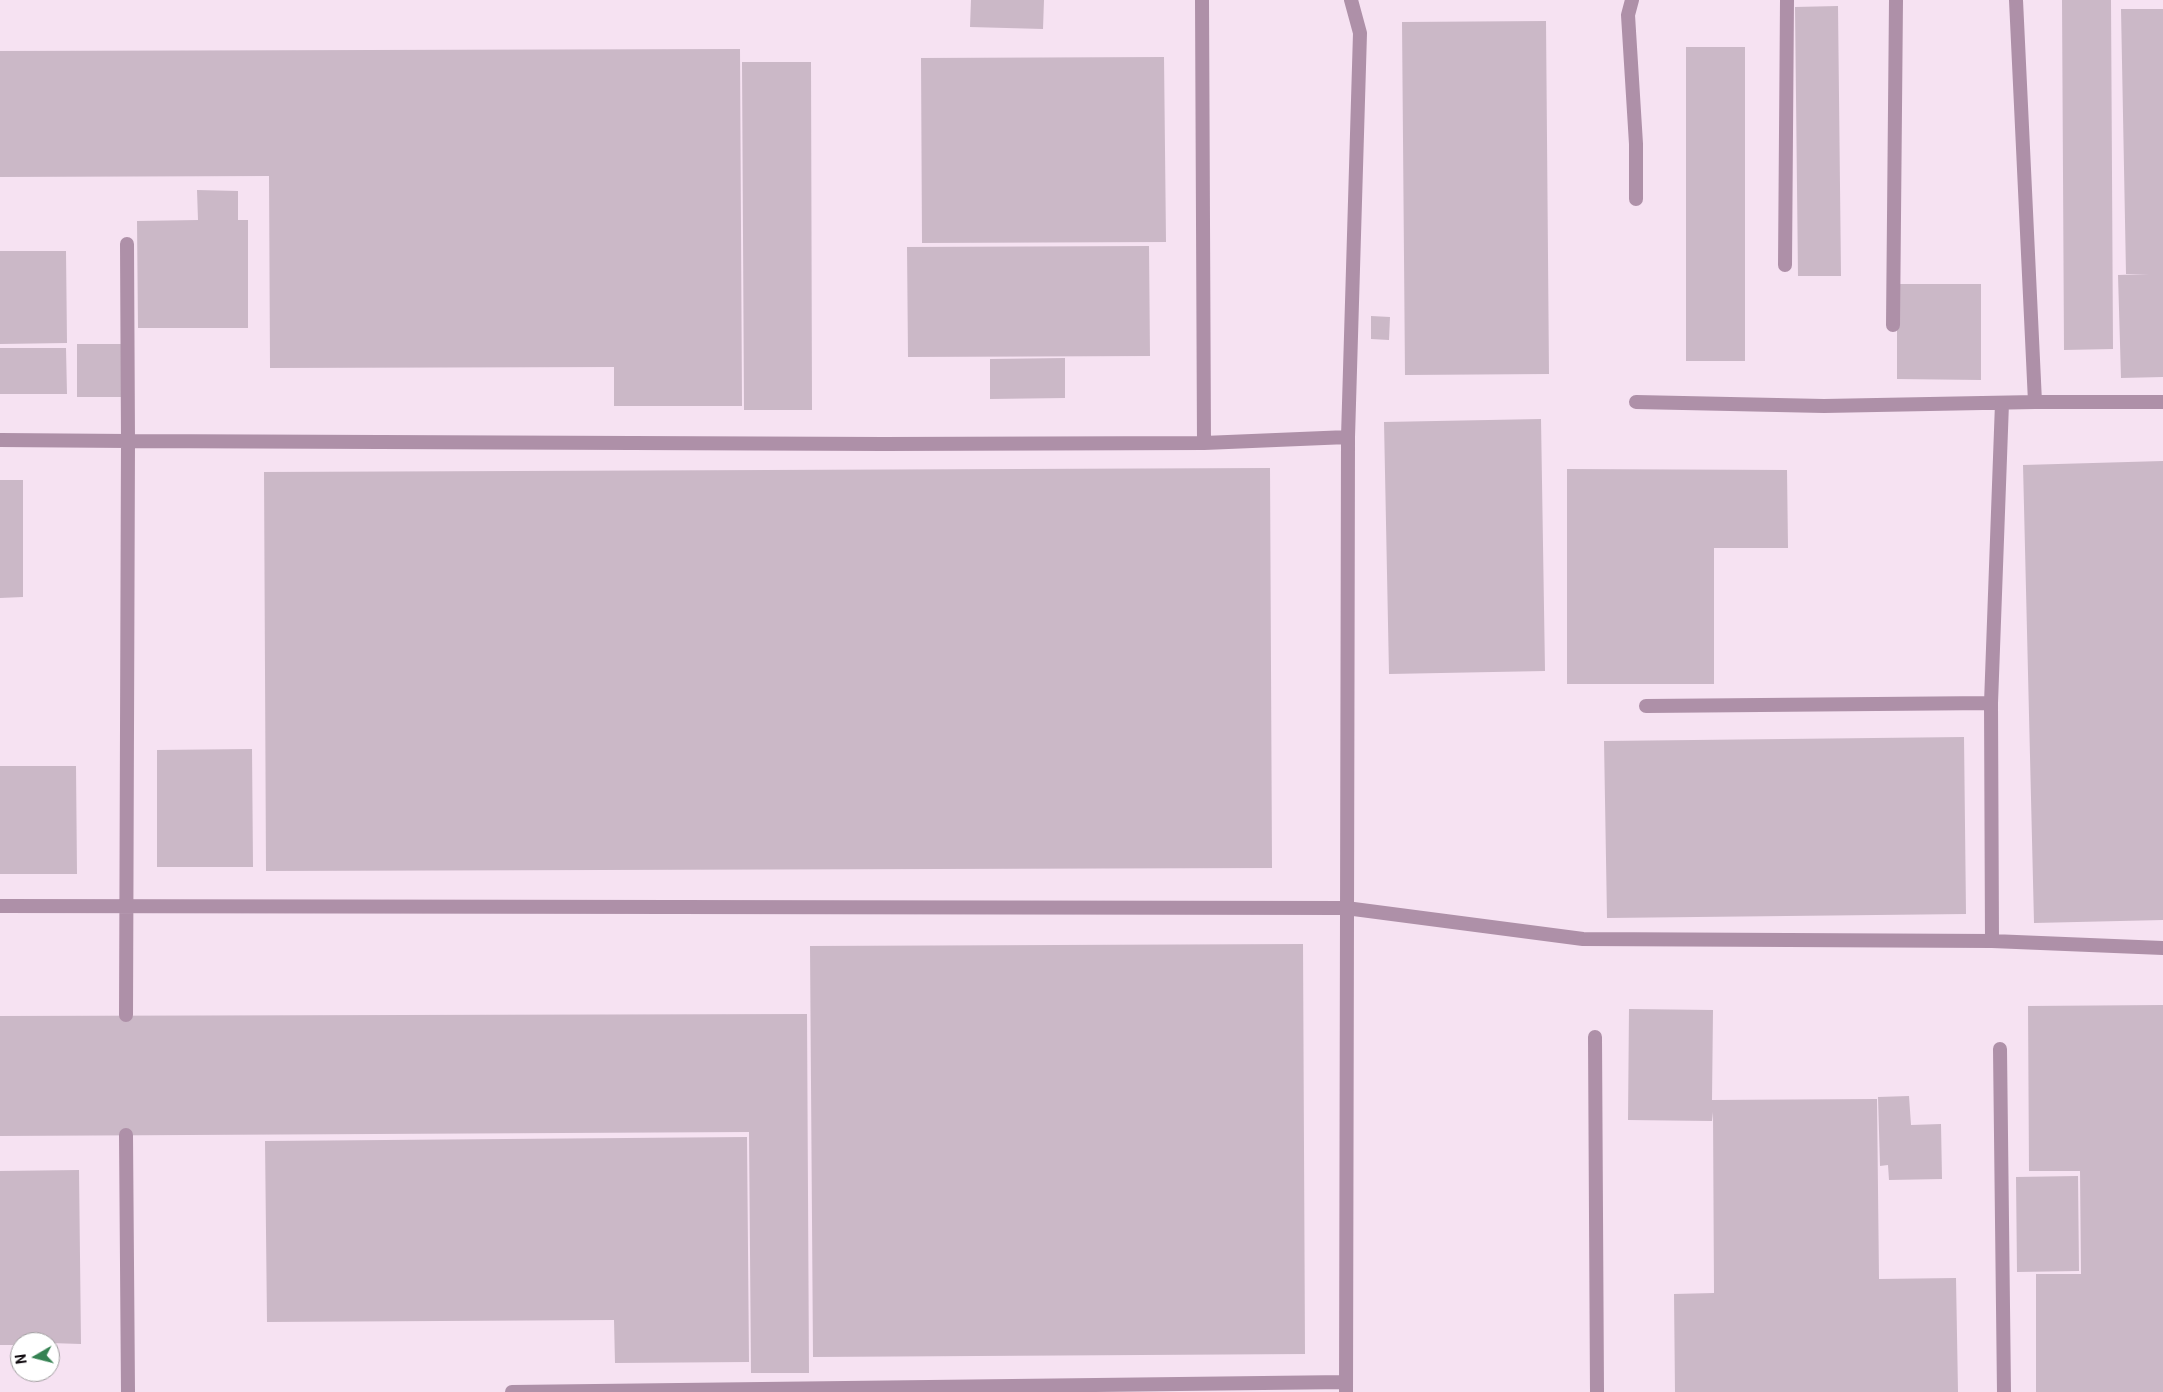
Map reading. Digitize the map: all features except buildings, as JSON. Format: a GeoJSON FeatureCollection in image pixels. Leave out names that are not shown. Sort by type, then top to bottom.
{"type":"FeatureCollection","features":[{"type":"Feature","properties":{"kind":"lane"},"geometry":{"type":"LineString","coordinates":[[1202,0],[1204,443]]}},
{"type":"Feature","properties":{"kind":"lane"},"geometry":{"type":"LineString","coordinates":[[512,1392],[1346,1387],[1348,437],[1360,33],[1351,0]]}},
{"type":"Feature","properties":{"kind":"lane"},"geometry":{"type":"LineString","coordinates":[[1632,0],[1628,15],[1636,144],[1636,199]]}},
{"type":"Feature","properties":{"kind":"lane"},"geometry":{"type":"LineString","coordinates":[[1785,265],[1787,0]]}},
{"type":"Feature","properties":{"kind":"lane"},"geometry":{"type":"LineString","coordinates":[[1893,325],[1896,0]]}},
{"type":"Feature","properties":{"kind":"lane"},"geometry":{"type":"LineString","coordinates":[[2016,0],[2035,402]]}},
{"type":"Feature","properties":{"kind":"lane"},"geometry":{"type":"LineString","coordinates":[[126,1015],[127,244]]}},
{"type":"Feature","properties":{"kind":"lane"},"geometry":{"type":"LineString","coordinates":[[1636,402],[1824,406],[2035,402],[2163,402]]}},
{"type":"Feature","properties":{"kind":"lane"},"geometry":{"type":"LineString","coordinates":[[1992,941],[1991,704],[2002,403]]}},
{"type":"Feature","properties":{"kind":"lane"},"geometry":{"type":"LineString","coordinates":[[0,440],[845,444],[1204,443],[1348,437]]}},
{"type":"Feature","properties":{"kind":"lane"},"geometry":{"type":"LineString","coordinates":[[1646,706],[1991,704]]}},
{"type":"Feature","properties":{"kind":"lane"},"geometry":{"type":"LineString","coordinates":[[0,906],[1346,908],[1583,939],[1992,941],[2163,948]]}},
{"type":"Feature","properties":{"kind":"lane"},"geometry":{"type":"LineString","coordinates":[[1595,1037],[1597,1392]]}},
{"type":"Feature","properties":{"kind":"lane"},"geometry":{"type":"LineString","coordinates":[[2000,1049],[2004,1392]]}},
{"type":"Feature","properties":{"kind":"lane"},"geometry":{"type":"LineString","coordinates":[[126,1135],[128,1392]]}}]}
